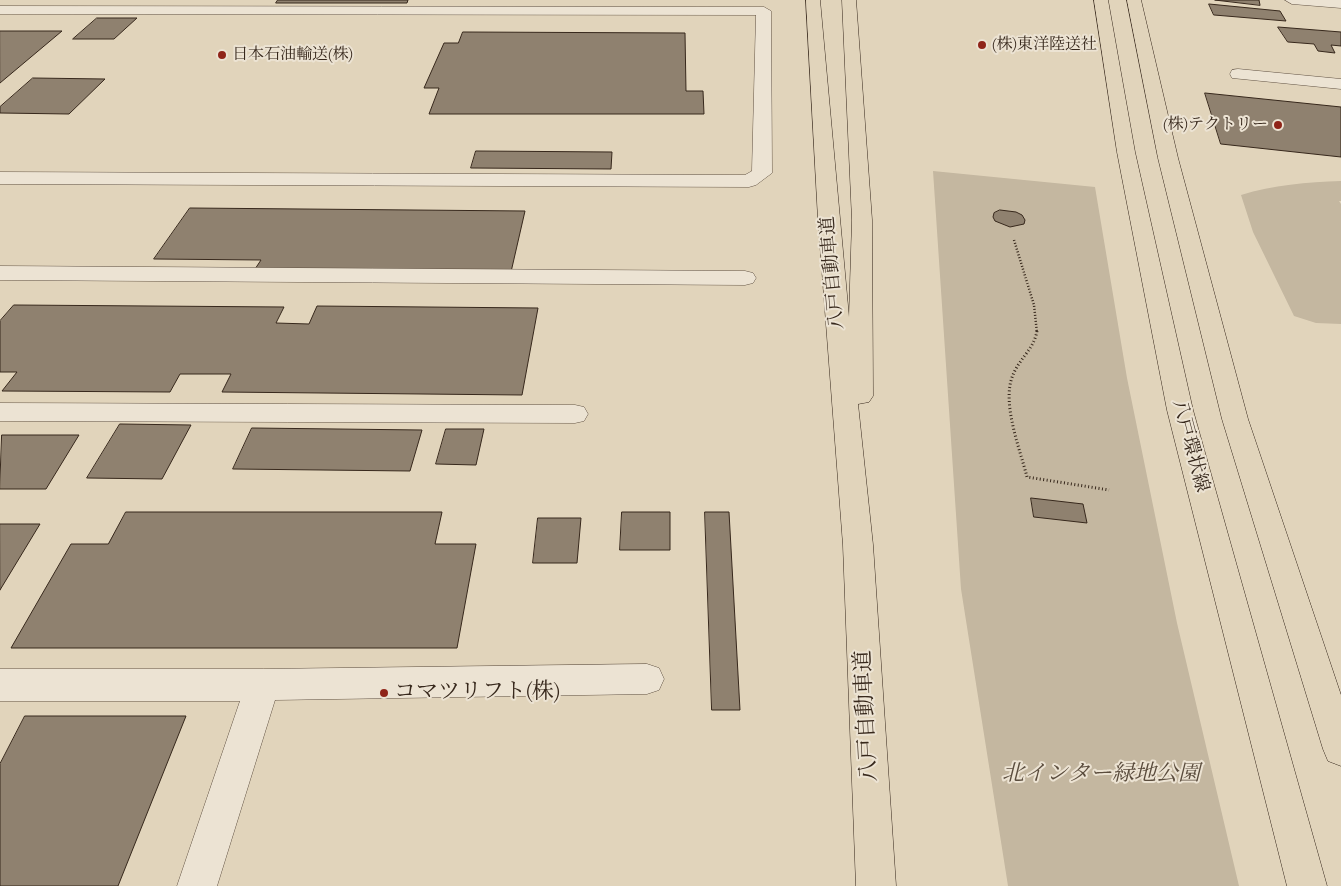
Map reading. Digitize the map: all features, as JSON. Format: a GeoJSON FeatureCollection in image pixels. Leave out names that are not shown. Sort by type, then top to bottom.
{"type":"FeatureCollection","features":[{"type":"Feature","properties":{"kind":"main road","name":"八戸自動車道"},"geometry":{"type":"LineString","coordinates":[[814,0],[828,219],[858,545],[876,886]]}},
{"type":"Feature","properties":{"kind":"main road","name":"八戸自動車道"},"geometry":{"type":"LineString","coordinates":[[849,0],[862,220],[858,545]]}},
{"type":"Feature","properties":{"kind":"main road","name":"八戸環状線"},"geometry":{"type":"LineString","coordinates":[[1101,0],[1126,152],[1180,410],[1307,886]]}},
{"type":"Feature","properties":{"kind":"main road"},"geometry":{"type":"LineString","coordinates":[[1134,0],[1172,176],[1235,419],[1341,749]]}},
{"type":"Feature","properties":{"kind":"street"},"geometry":{"type":"LineString","coordinates":[[1292,0],[1339,3]]}},
{"type":"Feature","properties":{"kind":"street"},"geometry":{"type":"LineString","coordinates":[[0,10],[426,5],[764,11],[762,173],[749,181],[0,178]]}},
{"type":"Feature","properties":{"kind":"street"},"geometry":{"type":"LineString","coordinates":[[1332,64],[1341,83]]}},
{"type":"Feature","properties":{"kind":"street"},"geometry":{"type":"LineString","coordinates":[[1238,74],[1341,83]]}},
{"type":"Feature","properties":{"kind":"street"},"geometry":{"type":"LineString","coordinates":[[0,273],[745,278]]}},
{"type":"Feature","properties":{"kind":"street"},"geometry":{"type":"LineString","coordinates":[[0,412],[575,414]]}},
{"type":"Feature","properties":{"kind":"street"},"geometry":{"type":"LineString","coordinates":[[0,685],[262,685],[647,679]]}},
{"type":"Feature","properties":{"kind":"street"},"geometry":{"type":"LineString","coordinates":[[197,886],[262,685]]}},
{"type":"Feature","properties":{"kind":"path"},"geometry":{"type":"LineString","coordinates":[[1014,240],[1030,287],[1038,337],[1017,364],[1010,383],[1010,404],[1027,478],[1109,490]]}},
{"type":"Feature","properties":{"kind":"green space","name":"北インター緑地公園"},"geometry":{"type":"Polygon","coordinates":[[[933,171],[1095,187],[1127,378],[1177,623],[1239,886],[1008,886],[961,589],[933,171]]]}},
{"type":"Feature","properties":{"kind":"green space"},"geometry":{"type":"Polygon","coordinates":[[[1341,181],[1341,201],[1339,201],[1341,204],[1341,324],[1316,323],[1294,316],[1253,232],[1241,195],[1290,185],[1341,181]]]}},
{"type":"Feature","properties":{"kind":"building"},"geometry":{"type":"Polygon","coordinates":[[[278,0],[408,0],[407,3],[276,3],[278,0]]]}},
{"type":"Feature","properties":{"kind":"building"},"geometry":{"type":"Polygon","coordinates":[[[1215,0],[1259,0],[1260,5],[1215,0]]]}},
{"type":"Feature","properties":{"kind":"building"},"geometry":{"type":"Polygon","coordinates":[[[1209,4],[1280,11],[1286,21],[1214,15],[1209,4]]]}},
{"type":"Feature","properties":{"kind":"building"},"geometry":{"type":"Polygon","coordinates":[[[97,18],[137,18],[114,39],[73,39],[97,18]]]}},
{"type":"Feature","properties":{"kind":"building"},"geometry":{"type":"Polygon","coordinates":[[[1278,27],[1341,32],[1341,46],[1331,45],[1335,53],[1318,51],[1314,44],[1288,42],[1278,27]]]}},
{"type":"Feature","properties":{"kind":"building"},"geometry":{"type":"Polygon","coordinates":[[[0,31],[62,31],[0,83],[0,31]]]}},
{"type":"Feature","properties":{"kind":"building"},"geometry":{"type":"Polygon","coordinates":[[[463,32],[685,33],[686,91],[703,91],[704,114],[429,114],[439,88],[424,88],[444,43],[458,43],[463,32]]]}},
{"type":"Feature","properties":{"kind":"building"},"geometry":{"type":"Polygon","coordinates":[[[33,78],[105,79],[69,114],[0,113],[0,107],[33,78]]]}},
{"type":"Feature","properties":{"kind":"building","name":"(株)テクトリー"},"geometry":{"type":"Polygon","coordinates":[[[1205,93],[1341,107],[1341,157],[1221,144],[1205,93]]]}},
{"type":"Feature","properties":{"kind":"building"},"geometry":{"type":"Polygon","coordinates":[[[476,151],[612,152],[611,169],[471,168],[476,151]]]}},
{"type":"Feature","properties":{"kind":"building"},"geometry":{"type":"Polygon","coordinates":[[[190,208],[525,211],[511,272],[255,269],[261,260],[154,259],[190,208]]]}},
{"type":"Feature","properties":{"kind":"building"},"geometry":{"type":"Polygon","coordinates":[[[1000,210],[1016,212],[1022,215],[1025,220],[1024,224],[1010,227],[995,221],[994,213],[1000,210]]]}},
{"type":"Feature","properties":{"kind":"building"},"geometry":{"type":"Polygon","coordinates":[[[14,305],[284,307],[276,323],[309,324],[317,306],[538,308],[522,395],[222,392],[231,374],[180,374],[170,392],[2,391],[17,372],[0,372],[0,321],[14,305]]]}},
{"type":"Feature","properties":{"kind":"building"},"geometry":{"type":"Polygon","coordinates":[[[120,424],[191,425],[162,479],[87,478],[120,424]]]}},
{"type":"Feature","properties":{"kind":"building"},"geometry":{"type":"Polygon","coordinates":[[[252,428],[422,430],[410,471],[233,469],[252,428]]]}},
{"type":"Feature","properties":{"kind":"building"},"geometry":{"type":"Polygon","coordinates":[[[446,429],[484,429],[476,465],[436,464],[446,429]]]}},
{"type":"Feature","properties":{"kind":"building"},"geometry":{"type":"Polygon","coordinates":[[[2,435],[79,435],[46,489],[0,489],[2,435]]]}},
{"type":"Feature","properties":{"kind":"building"},"geometry":{"type":"Polygon","coordinates":[[[1031,498],[1083,504],[1087,523],[1034,517],[1031,498]]]}},
{"type":"Feature","properties":{"kind":"building"},"geometry":{"type":"Polygon","coordinates":[[[126,512],[442,512],[435,544],[476,544],[457,648],[11,648],[71,544],[108,544],[126,512]]]}},
{"type":"Feature","properties":{"kind":"building"},"geometry":{"type":"Polygon","coordinates":[[[622,512],[670,512],[670,550],[620,550],[622,512]]]}},
{"type":"Feature","properties":{"kind":"building"},"geometry":{"type":"Polygon","coordinates":[[[705,512],[729,512],[740,710],[712,710],[705,512]]]}},
{"type":"Feature","properties":{"kind":"building"},"geometry":{"type":"Polygon","coordinates":[[[538,518],[581,518],[577,563],[533,563],[538,518]]]}},
{"type":"Feature","properties":{"kind":"building"},"geometry":{"type":"Polygon","coordinates":[[[0,524],[40,524],[0,590],[0,524]]]}},
{"type":"Feature","properties":{"kind":"building"},"geometry":{"type":"Polygon","coordinates":[[[25,716],[186,716],[118,886],[0,886],[0,764],[25,716]]]}},
{"type":"Feature","properties":{"kind":"place","name":"(株)東洋陸送社"},"geometry":{"type":"Point","coordinates":[982,45]}},
{"type":"Feature","properties":{"kind":"place","name":"日本石油輸送(株)"},"geometry":{"type":"Point","coordinates":[222,55]}},
{"type":"Feature","properties":{"kind":"place","name":"(株)テクトリー"},"geometry":{"type":"Point","coordinates":[1278,125]}},
{"type":"Feature","properties":{"kind":"place","name":"コマツリフト(株)"},"geometry":{"type":"Point","coordinates":[384,693]}}]}
